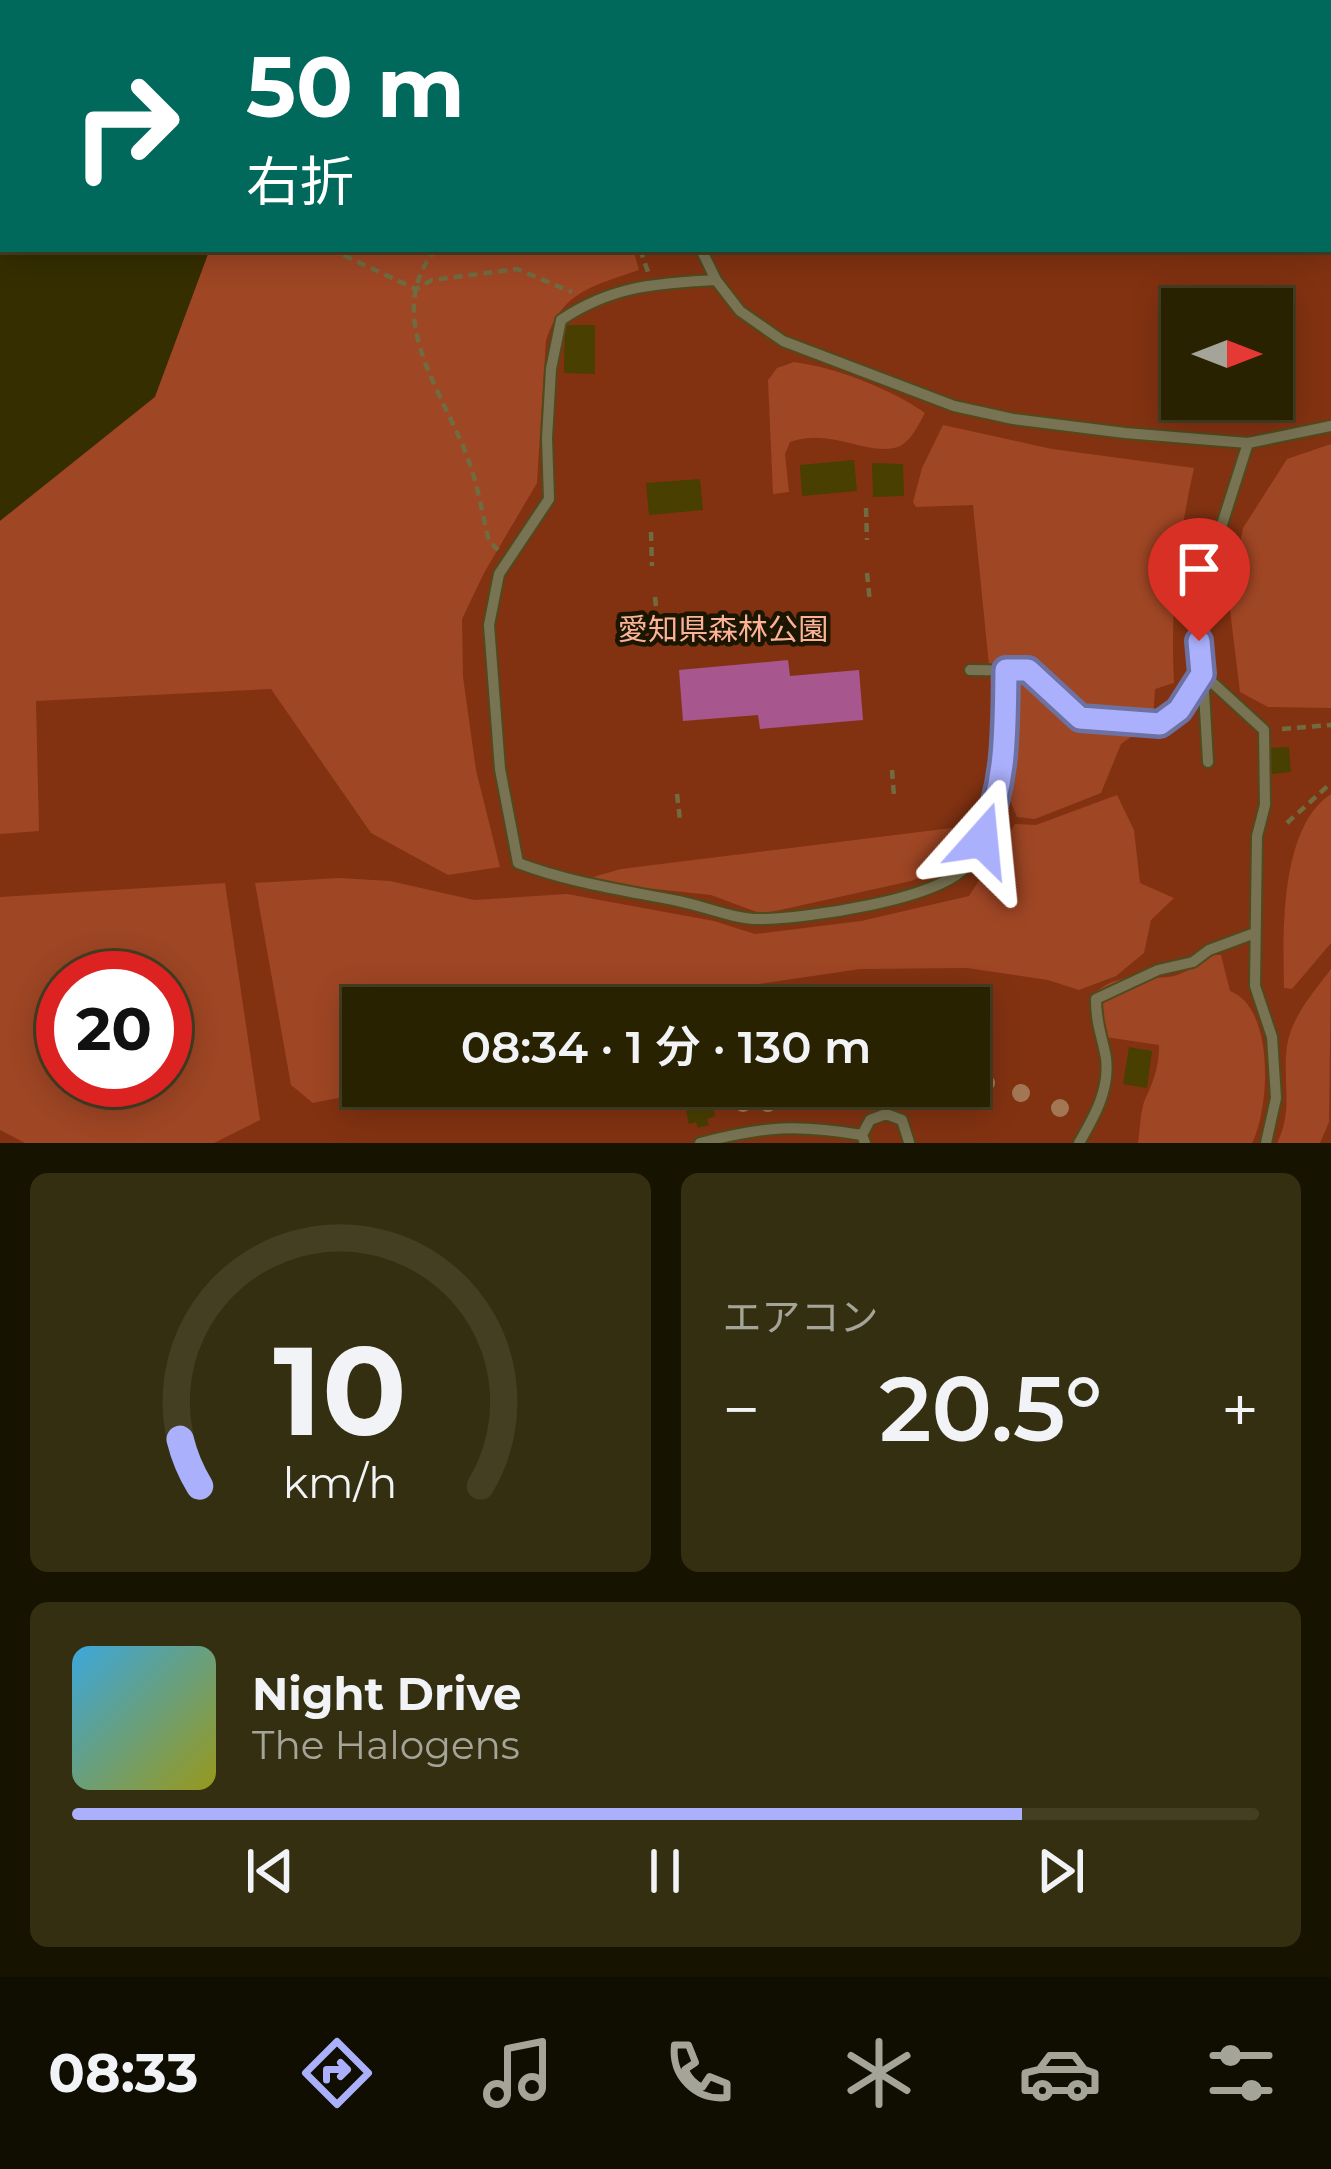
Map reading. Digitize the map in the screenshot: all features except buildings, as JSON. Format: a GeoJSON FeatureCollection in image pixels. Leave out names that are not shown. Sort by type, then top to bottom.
{"type":"FeatureCollection","features":[{"type":"Feature","properties":{"kind":"lane"},"geometry":{"type":"LineString","coordinates":[[702,252],[716,280],[740,311],[792,347],[954,406],[1013,419],[1248,443],[1331,426]]}},
{"type":"Feature","properties":{"kind":"lane"},"geometry":{"type":"LineString","coordinates":[[716,280],[652,284],[591,299],[561,320],[551,369],[549,499],[499,574],[489,625],[500,769],[518,863],[567,881],[756,919],[859,908],[953,879],[982,840],[998,802],[1005,756],[1006,670]]}},
{"type":"Feature","properties":{"kind":"lane"},"geometry":{"type":"LineString","coordinates":[[1208,762],[1195,609],[1248,443]]}},
{"type":"Feature","properties":{"kind":"lane"},"geometry":{"type":"LineString","coordinates":[[970,670],[1028,670],[1080,718],[1160,724],[1179,710],[1202,674]]}},
{"type":"Feature","properties":{"kind":"lane"},"geometry":{"type":"LineString","coordinates":[[1202,674],[1264,730],[1265,805],[1257,836],[1255,986],[1272,1037],[1276,1099],[1266,1143]]}},
{"type":"Feature","properties":{"kind":"lane"},"geometry":{"type":"LineString","coordinates":[[1078,1143],[1094,1119],[1106,1081],[1096,999],[1255,933]]}},
{"type":"Feature","properties":{"kind":"lane"},"geometry":{"type":"LineString","coordinates":[[700,1143],[758,1127],[810,1126],[864,1139],[870,1120],[886,1114],[902,1120],[910,1143]]}},
{"type":"Feature","properties":{"kind":"path"},"geometry":{"type":"LineString","coordinates":[[336,252],[416,289]]}},
{"type":"Feature","properties":{"kind":"path"},"geometry":{"type":"LineString","coordinates":[[434,252],[416,289],[416,345],[469,461],[489,541],[508,560]]}},
{"type":"Feature","properties":{"kind":"path"},"geometry":{"type":"LineString","coordinates":[[641,252],[652,284]]}},
{"type":"Feature","properties":{"kind":"path"},"geometry":{"type":"LineString","coordinates":[[416,289],[432,280],[517,269],[591,299]]}},
{"type":"Feature","properties":{"kind":"path"},"geometry":{"type":"LineString","coordinates":[[866,508],[867,540]]}},
{"type":"Feature","properties":{"kind":"path"},"geometry":{"type":"LineString","coordinates":[[651,532],[652,566]]}},
{"type":"Feature","properties":{"kind":"path"},"geometry":{"type":"LineString","coordinates":[[867,573],[870,603]]}},
{"type":"Feature","properties":{"kind":"path"},"geometry":{"type":"LineString","coordinates":[[655,597],[658,625]]}},
{"type":"Feature","properties":{"kind":"path"},"geometry":{"type":"LineString","coordinates":[[1264,730],[1331,725]]}},
{"type":"Feature","properties":{"kind":"path"},"geometry":{"type":"LineString","coordinates":[[892,770],[894,796]]}},
{"type":"Feature","properties":{"kind":"path"},"geometry":{"type":"LineString","coordinates":[[1287,824],[1331,783]]}},
{"type":"Feature","properties":{"kind":"path"},"geometry":{"type":"LineString","coordinates":[[676,794],[680,820]]}},
{"type":"Feature","properties":{"kind":"green space","name":"愛知県森林公園"},"geometry":{"type":"Polygon","coordinates":[[[209,252],[1331,252],[1331,1143],[0,1143],[0,521],[155,397],[209,252]]]}},
{"type":"Feature","properties":{"kind":"shaded area"},"geometry":{"type":"Polygon","coordinates":[[[209,252],[634,252],[639,270],[582,292],[553,323],[546,340],[537,483],[462,619],[463,677],[476,770],[500,867],[448,875],[371,833],[271,689],[36,701],[39,831],[0,834],[0,521],[155,397],[209,252]]]}},
{"type":"Feature","properties":{"kind":"shaded area"},"geometry":{"type":"Polygon","coordinates":[[[794,362],[862,380],[925,413],[909,439],[894,448],[819,438],[790,442],[785,454],[789,492],[773,494],[768,380],[777,368],[794,362]]]}},
{"type":"Feature","properties":{"kind":"shaded area"},"geometry":{"type":"Polygon","coordinates":[[[943,425],[1052,449],[1194,468],[1176,575],[1174,683],[1155,689],[1153,721],[1121,744],[1101,793],[1035,819],[1017,817],[1000,776],[973,505],[916,507],[913,502],[922,468],[943,425]]]}},
{"type":"Feature","properties":{"kind":"shaded area"},"geometry":{"type":"Polygon","coordinates":[[[1331,444],[1331,708],[1268,707],[1240,692],[1229,602],[1243,528],[1287,459],[1331,444]]]}},
{"type":"Feature","properties":{"kind":"shaded area"},"geometry":{"type":"Polygon","coordinates":[[[788,660],[790,676],[859,670],[863,720],[760,729],[758,715],[683,721],[679,670],[788,660]]]}},
{"type":"Feature","properties":{"kind":"shaded area"},"geometry":{"type":"Polygon","coordinates":[[[1331,794],[1331,943],[1292,989],[1284,988],[1285,911],[1293,855],[1314,810],[1331,794]]]}},
{"type":"Feature","properties":{"kind":"shaded area"},"geometry":{"type":"Polygon","coordinates":[[[1117,795],[1134,830],[1140,883],[1174,898],[1151,920],[1144,953],[1116,976],[1079,990],[1048,980],[967,968],[860,969],[739,987],[342,987],[342,1097],[313,1103],[291,1085],[255,883],[339,878],[390,881],[474,900],[567,894],[714,921],[755,934],[861,921],[969,896],[1015,824],[1036,825],[1117,795]]]}},
{"type":"Feature","properties":{"kind":"shaded area"},"geometry":{"type":"Polygon","coordinates":[[[976,825],[952,865],[911,881],[762,914],[711,895],[617,885],[593,877],[621,869],[976,825]]]}},
{"type":"Feature","properties":{"kind":"shaded area"},"geometry":{"type":"Polygon","coordinates":[[[225,883],[260,1120],[214,1143],[25,1143],[0,1130],[0,897],[225,883]]]}},
{"type":"Feature","properties":{"kind":"shaded area"},"geometry":{"type":"Polygon","coordinates":[[[1221,955],[1230,991],[1245,1001],[1261,1037],[1265,1084],[1252,1143],[1138,1143],[1159,1045],[1105,1037],[1094,995],[1111,982],[1175,976],[1221,955]]]}},
{"type":"Feature","properties":{"kind":"shaded area"},"geometry":{"type":"Polygon","coordinates":[[[1331,969],[1329,1122],[1320,1143],[1277,1143],[1285,1119],[1289,1035],[1331,969]]]}},
{"type":"Feature","properties":{"kind":"route"},"geometry":{"type":"LineString","coordinates":[[982,840],[998,802],[1005,756],[1006,670],[1028,670],[1080,718],[1160,724],[1179,710],[1202,674],[1199,641]]}}]}
